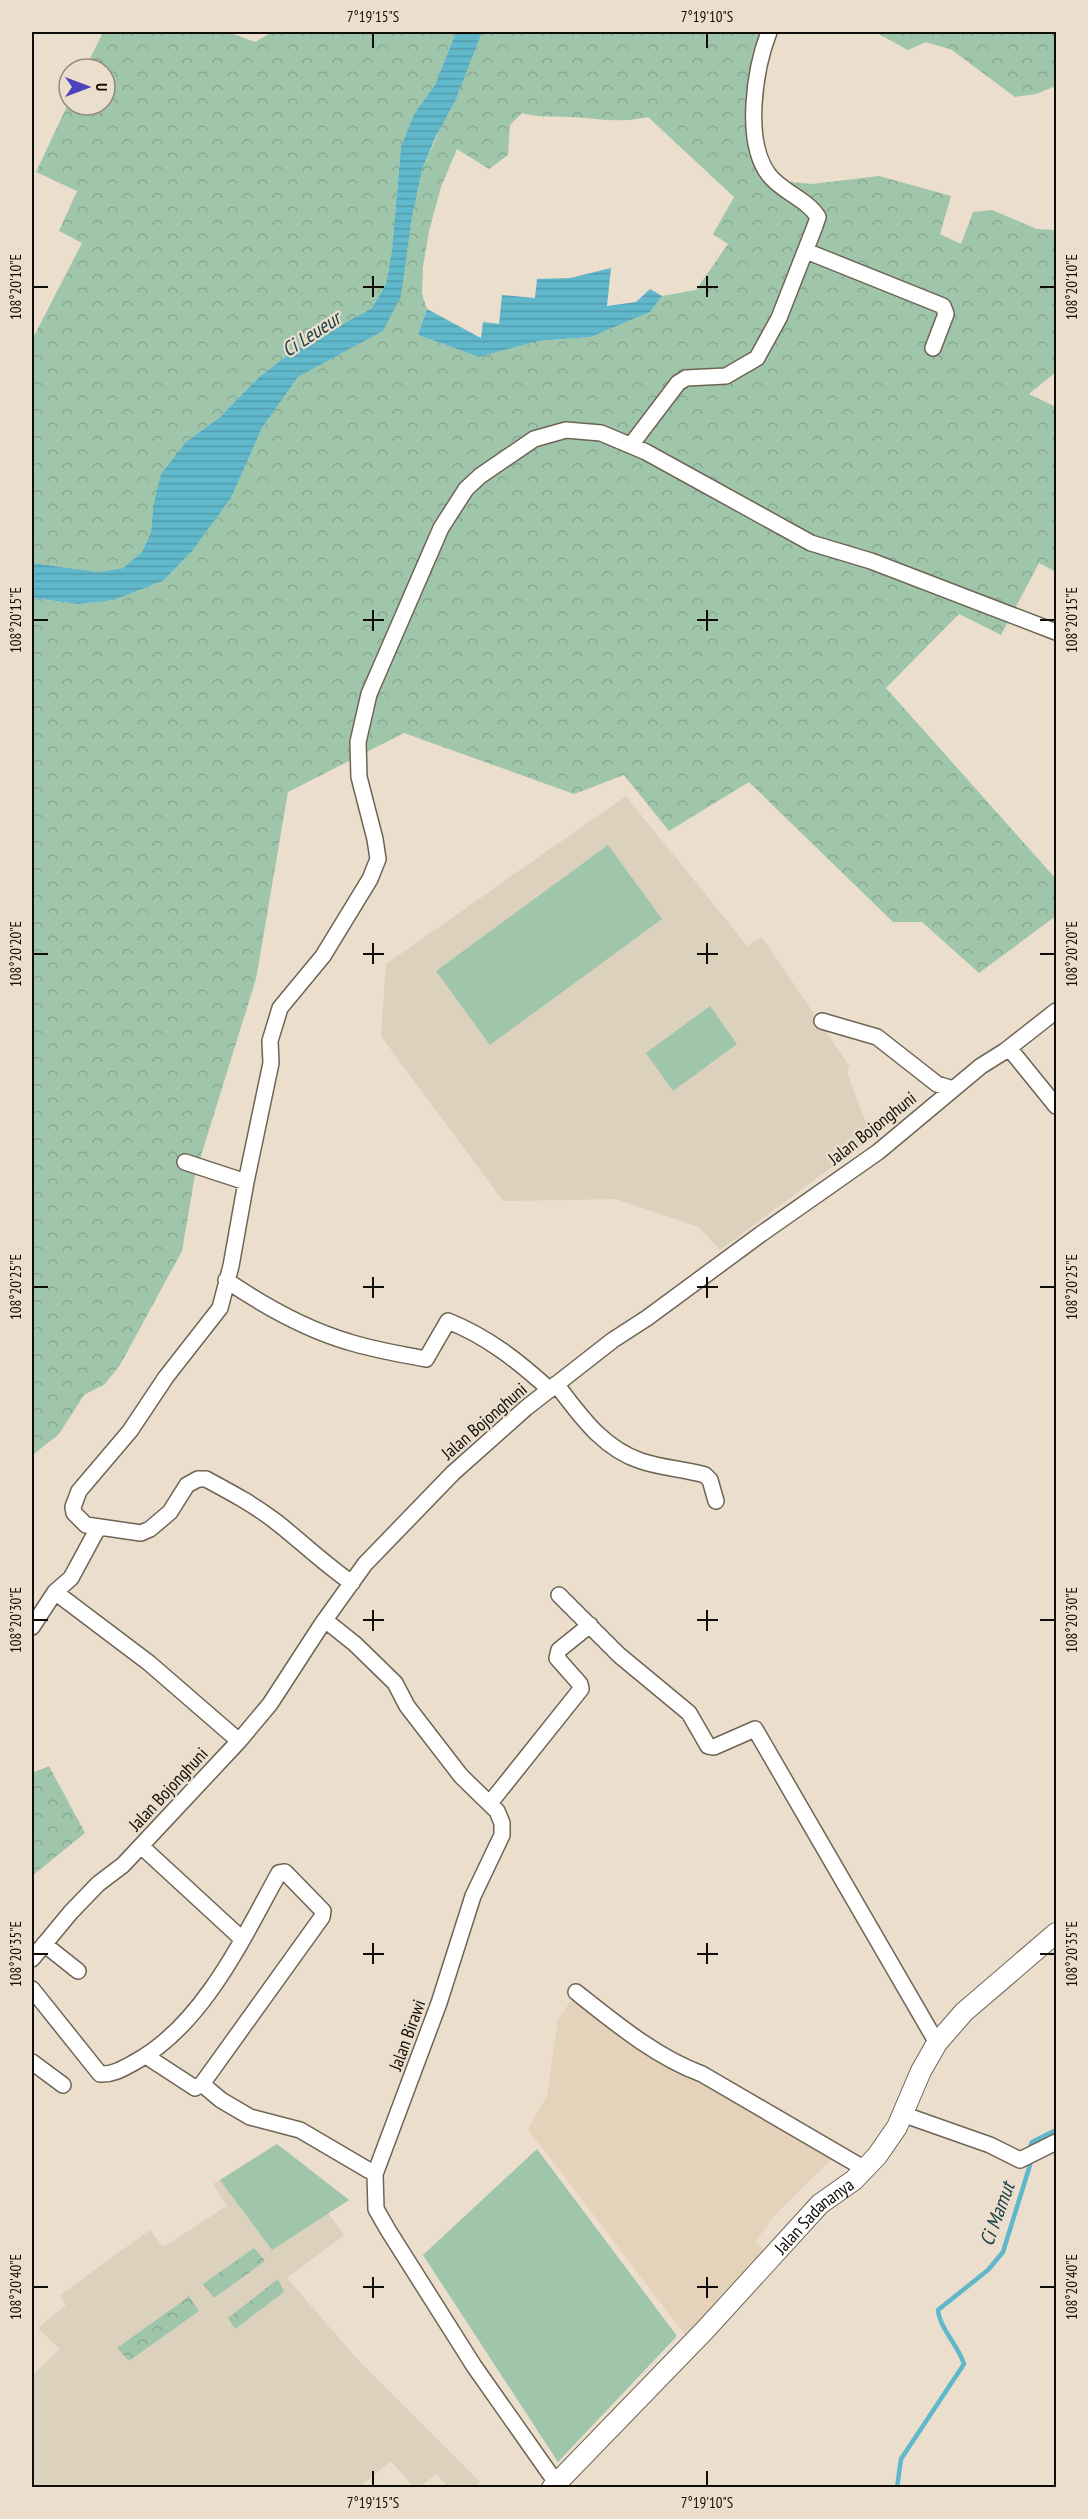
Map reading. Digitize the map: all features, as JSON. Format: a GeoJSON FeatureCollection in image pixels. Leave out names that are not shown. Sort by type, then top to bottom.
{"type":"FeatureCollection","features":[{"type":"Feature","properties":{"kind":"street"},"geometry":{"type":"LineString","coordinates":[[631,445],[678,383],[686,378],[726,376],[757,358],[779,318],[818,217],[814,211],[785,190],[768,174],[757,146],[753,121],[755,89],[762,52],[769,32]]}},
{"type":"Feature","properties":{"kind":"street"},"geometry":{"type":"LineString","coordinates":[[806,251],[943,306],[946,314],[933,348]]}},
{"type":"Feature","properties":{"kind":"street"},"geometry":{"type":"LineString","coordinates":[[352,1583],[330,1569],[277,1522],[252,1504],[206,1479],[198,1479],[187,1485],[170,1512],[150,1529],[141,1533],[86,1525],[74,1513],[74,1507],[79,1491],[130,1431],[166,1377],[220,1308],[231,1266],[271,1063],[270,1041],[280,1008],[323,956],[375,869],[377,849],[359,777],[358,757],[361,725],[374,678],[441,528],[466,489],[490,469],[534,439],[566,430],[602,433],[670,465],[811,543],[871,561],[1056,632]]}},
{"type":"Feature","properties":{"kind":"street","name":"Jalan Bojonghuni"},"geometry":{"type":"LineString","coordinates":[[32,1959],[91,1891],[141,1846],[239,1741],[270,1704],[365,1564],[453,1473],[526,1408],[613,1340],[878,1152],[981,1066],[1009,1048],[1056,1011]]}},
{"type":"Feature","properties":{"kind":"street"},"geometry":{"type":"LineString","coordinates":[[822,1021],[877,1037],[937,1084],[953,1089]]}},
{"type":"Feature","properties":{"kind":"street"},"geometry":{"type":"LineString","coordinates":[[1009,1048],[1056,1106]]}},
{"type":"Feature","properties":{"kind":"street"},"geometry":{"type":"LineString","coordinates":[[184,1162],[246,1182]]}},
{"type":"Feature","properties":{"kind":"street"},"geometry":{"type":"LineString","coordinates":[[226,1280],[262,1304],[307,1326],[349,1342],[426,1359],[448,1321],[476,1332],[553,1387],[591,1429],[617,1451],[643,1462],[705,1475],[710,1480],[716,1501]]}},
{"type":"Feature","properties":{"kind":"street"},"geometry":{"type":"LineString","coordinates":[[32,1627],[55,1592],[71,1578],[98,1528]]}},
{"type":"Feature","properties":{"kind":"street"},"geometry":{"type":"LineString","coordinates":[[55,1592],[149,1663],[239,1741]]}},
{"type":"Feature","properties":{"kind":"street"},"geometry":{"type":"LineString","coordinates":[[559,1595],[619,1655],[689,1713],[708,1746],[714,1747],[755,1729],[937,2043]]}},
{"type":"Feature","properties":{"kind":"street","name":"Jalan Birawi"},"geometry":{"type":"LineString","coordinates":[[325,1620],[356,1644],[395,1683],[407,1706],[461,1776],[497,1811],[502,1823],[502,1835],[473,1896],[439,2003],[375,2174],[376,2209],[411,2269],[474,2366],[555,2484]]}},
{"type":"Feature","properties":{"kind":"street"},"geometry":{"type":"LineString","coordinates":[[490,1803],[581,1689],[580,1684],[557,1658],[559,1650],[590,1625]]}},
{"type":"Feature","properties":{"kind":"street"},"geometry":{"type":"LineString","coordinates":[[141,1846],[242,1939]]}},
{"type":"Feature","properties":{"kind":"street"},"geometry":{"type":"LineString","coordinates":[[32,1989],[100,2074],[116,2072],[146,2056],[177,2029],[198,2005],[223,1972],[279,1873],[285,1872],[322,1911],[322,1917],[202,2084],[195,2088],[146,2056]]}},
{"type":"Feature","properties":{"kind":"street","name":"Jalan Sadananya"},"geometry":{"type":"LineString","coordinates":[[555,2484],[705,2330],[820,2204],[854,2180],[877,2156],[897,2127],[921,2072],[937,2043],[964,2012],[1056,1933]]}},
{"type":"Feature","properties":{"kind":"street"},"geometry":{"type":"LineString","coordinates":[[44,1944],[78,1971]]}},
{"type":"Feature","properties":{"kind":"street"},"geometry":{"type":"LineString","coordinates":[[576,1992],[676,2065],[702,2074],[865,2169]]}},
{"type":"Feature","properties":{"kind":"street"},"geometry":{"type":"LineString","coordinates":[[32,2062],[63,2085]]}},
{"type":"Feature","properties":{"kind":"street"},"geometry":{"type":"LineString","coordinates":[[202,2084],[221,2100],[250,2117],[300,2130],[375,2174]]}},
{"type":"Feature","properties":{"kind":"street"},"geometry":{"type":"LineString","coordinates":[[902,2114],[990,2145],[1017,2160],[1029,2157],[1056,2142]]}},
{"type":"Feature","properties":{"kind":"shaded area"},"geometry":{"type":"Polygon","coordinates":[[[626,796],[747,946],[762,937],[850,1067],[847,1070],[851,1084],[865,1120],[875,1135],[720,1250],[699,1227],[616,1199],[503,1201],[381,1036],[386,964],[626,796]]]}},
{"type":"Feature","properties":{"kind":"shaded area"},"geometry":{"type":"Polygon","coordinates":[[[575,1995],[836,2155],[774,2216],[755,2242],[766,2251],[689,2340],[528,2129],[547,2096],[558,2019],[575,1995]]]}},
{"type":"Feature","properties":{"kind":"shaded area"},"geometry":{"type":"Polygon","coordinates":[[[277,2144],[349,2200],[328,2213],[344,2235],[287,2278],[358,2360],[480,2482],[474,2487],[448,2487],[436,2474],[420,2487],[414,2487],[391,2461],[360,2487],[32,2488],[32,2420],[35,2415],[32,2412],[32,2376],[59,2349],[38,2328],[66,2305],[60,2295],[150,2230],[163,2247],[227,2206],[213,2184],[277,2144]]]}},
{"type":"Feature","properties":{"kind":"green space"},"geometry":{"type":"Polygon","coordinates":[[[103,32],[228,32],[255,42],[272,32],[456,32],[435,85],[414,114],[401,146],[392,250],[386,284],[372,308],[292,352],[259,377],[220,417],[186,442],[153,507],[151,532],[142,552],[123,568],[99,572],[32,563],[32,340],[82,243],[59,231],[77,191],[36,172],[62,117],[117,117],[117,57],[91,57],[103,32]]]}},
{"type":"Feature","properties":{"kind":"green space"},"geometry":{"type":"Polygon","coordinates":[[[482,32],[776,32],[751,119],[769,180],[812,184],[879,176],[951,196],[940,234],[961,244],[973,212],[992,210],[1037,229],[1056,230],[1056,372],[1029,394],[1056,407],[1056,572],[1039,563],[1001,635],[959,614],[886,688],[1056,879],[1056,916],[979,973],[922,922],[893,922],[749,782],[669,831],[624,775],[574,794],[404,733],[288,792],[256,979],[195,1175],[182,1251],[120,1365],[105,1384],[84,1395],[59,1434],[34,1454],[32,1460],[32,598],[79,604],[114,600],[163,581],[193,550],[231,498],[262,428],[298,377],[383,331],[422,170],[482,32]],[[522,113],[510,125],[508,155],[489,169],[457,149],[441,187],[429,231],[423,267],[422,294],[427,309],[418,335],[479,357],[538,341],[591,337],[650,312],[662,296],[696,290],[728,244],[713,234],[734,197],[648,117],[619,120],[522,113]]]}},
{"type":"Feature","properties":{"kind":"green space"},"geometry":{"type":"Polygon","coordinates":[[[875,32],[1056,32],[1056,86],[1036,94],[1015,97],[952,50],[926,42],[908,50],[875,32]]]}},
{"type":"Feature","properties":{"kind":"green space"},"geometry":{"type":"Polygon","coordinates":[[[608,845],[662,919],[490,1045],[436,971],[608,845]]]}},
{"type":"Feature","properties":{"kind":"green space"},"geometry":{"type":"Polygon","coordinates":[[[710,1006],[737,1044],[673,1091],[646,1053],[710,1006]]]}},
{"type":"Feature","properties":{"kind":"green space"},"geometry":{"type":"Polygon","coordinates":[[[49,1766],[85,1833],[32,1876],[32,1773],[49,1766]]]}},
{"type":"Feature","properties":{"kind":"green space"},"geometry":{"type":"Polygon","coordinates":[[[277,2144],[349,2200],[272,2250],[220,2180],[277,2144]]]}},
{"type":"Feature","properties":{"kind":"green space"},"geometry":{"type":"Polygon","coordinates":[[[537,2149],[677,2336],[558,2462],[423,2255],[537,2149]]]}},
{"type":"Feature","properties":{"kind":"green space"},"geometry":{"type":"Polygon","coordinates":[[[254,2248],[265,2261],[214,2298],[203,2284],[254,2248]]]}},
{"type":"Feature","properties":{"kind":"green space"},"geometry":{"type":"Polygon","coordinates":[[[278,2279],[284,2292],[235,2329],[228,2318],[278,2279]]]}},
{"type":"Feature","properties":{"kind":"green space"},"geometry":{"type":"Polygon","coordinates":[[[188,2295],[199,2311],[129,2361],[117,2348],[187,2298],[188,2295]]]}},
{"type":"Feature","properties":{"kind":"water"},"geometry":{"type":"Polygon","coordinates":[[[456,32],[482,32],[456,99],[435,138],[422,170],[412,216],[401,296],[383,331],[298,377],[262,428],[231,498],[193,550],[163,581],[114,600],[79,604],[32,598],[32,563],[99,572],[123,568],[142,552],[151,532],[153,507],[161,474],[186,442],[220,417],[259,377],[292,352],[372,308],[386,284],[392,250],[401,146],[414,114],[435,85],[456,32]]]}},
{"type":"Feature","properties":{"kind":"water"},"geometry":{"type":"Polygon","coordinates":[[[611,268],[607,306],[636,302],[650,289],[662,296],[650,312],[591,337],[538,341],[479,357],[418,335],[427,309],[481,338],[483,322],[499,324],[502,295],[535,298],[537,279],[570,278],[611,268]]]}},
{"type":"Feature","properties":{"kind":"waterway","name":"Ci Mamut"},"geometry":{"type":"LineString","coordinates":[[1029,2151],[1032,2142],[1056,2130]]}},
{"type":"Feature","properties":{"kind":"waterway","name":"Ci Mamut"},"geometry":{"type":"LineString","coordinates":[[897,2488],[901,2459],[964,2364],[942,2324],[938,2310],[988,2270],[1003,2252],[1030,2165],[1029,2159]]}},
{"type":"Feature","properties":{"kind":"water label","name":"Ci Leueur"},"geometry":{"type":"Point","coordinates":[311,334]}}]}
